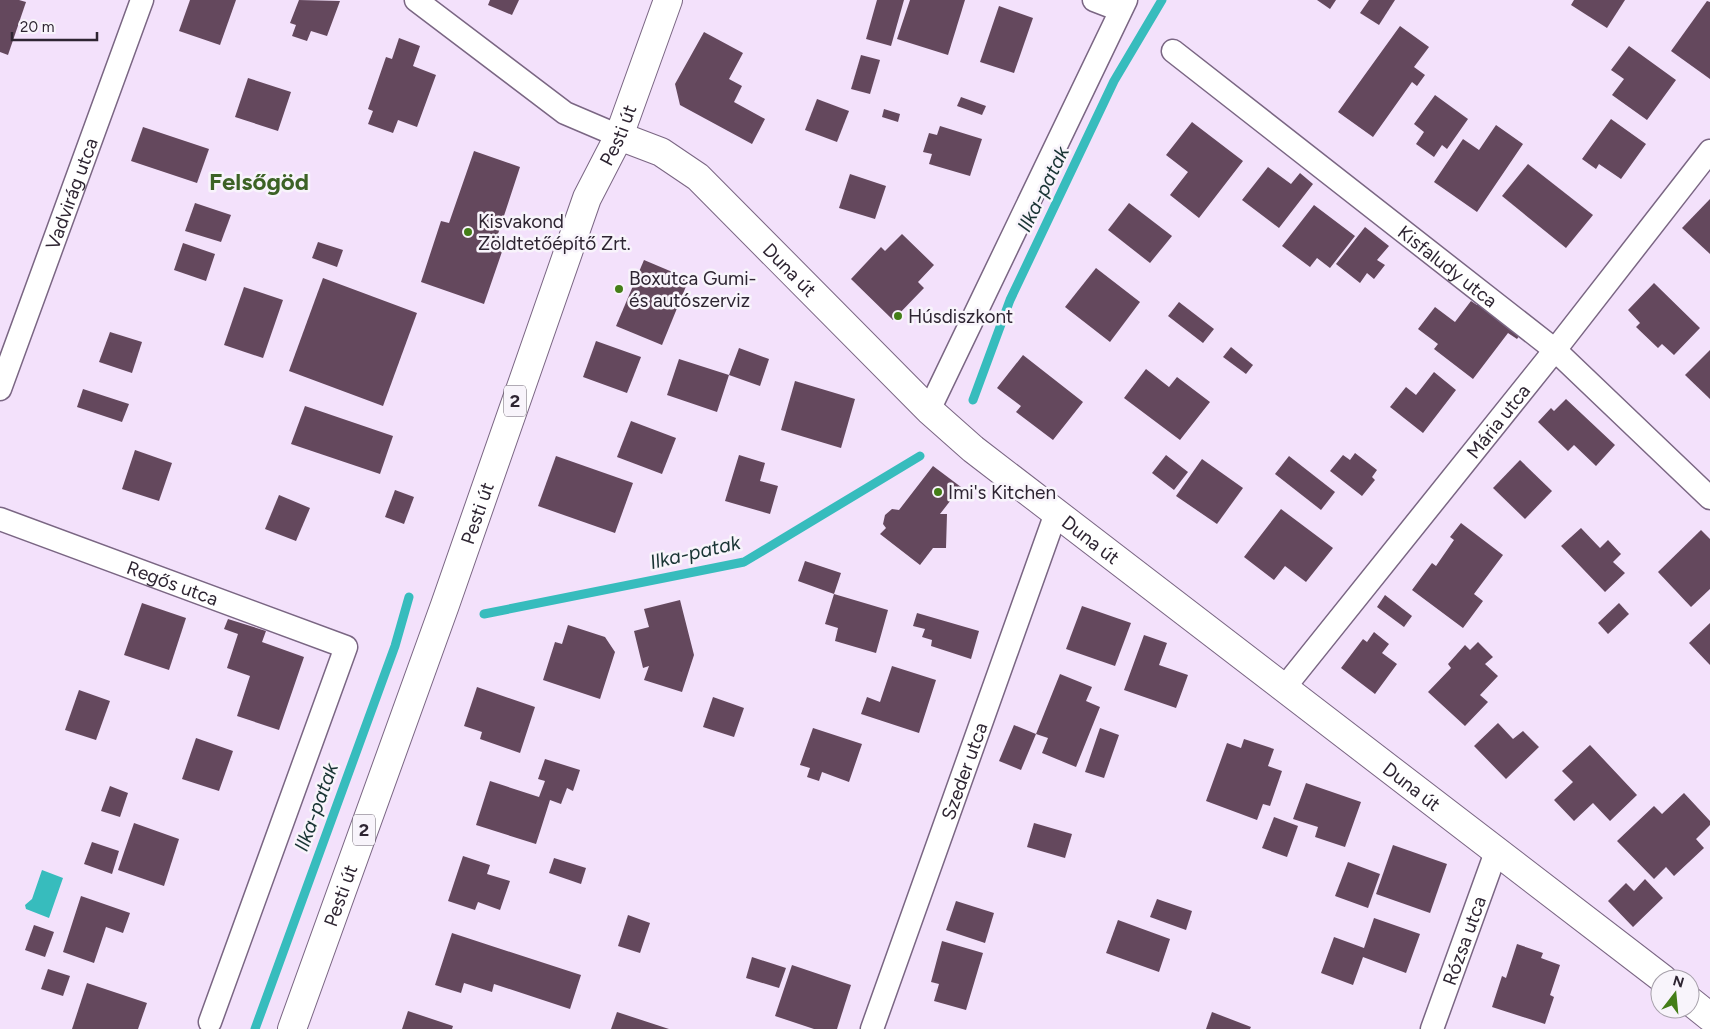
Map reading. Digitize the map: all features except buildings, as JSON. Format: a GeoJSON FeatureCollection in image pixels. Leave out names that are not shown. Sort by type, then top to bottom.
{"type":"FeatureCollection","features":[{"type":"Feature","properties":{"kind":"street","name":"Vadvirág utca"},"geometry":{"type":"LineString","coordinates":[[0,389],[142,0]]}},
{"type":"Feature","properties":{"kind":"street","name":"Duna út"},"geometry":{"type":"LineString","coordinates":[[416,0],[565,113],[662,152],[698,177],[937,417],[973,449],[1650,970]]}},
{"type":"Feature","properties":{"kind":"street","name":"Pesti út"},"geometry":{"type":"LineString","coordinates":[[292,1029],[446,605],[587,198],[619,136],[668,0]]}},
{"type":"Feature","properties":{"kind":"street"},"geometry":{"type":"LineString","coordinates":[[937,417],[1123,5],[1094,0]]}},
{"type":"Feature","properties":{"kind":"street","name":"Kisfaludy utca"},"geometry":{"type":"LineString","coordinates":[[1173,51],[1556,350],[1710,498]]}},
{"type":"Feature","properties":{"kind":"street","name":"Mária utca"},"geometry":{"type":"LineString","coordinates":[[1284,688],[1556,350],[1710,151]]}},
{"type":"Feature","properties":{"kind":"street","name":"Szeder utca"},"geometry":{"type":"LineString","coordinates":[[872,1029],[1056,513]]}},
{"type":"Feature","properties":{"kind":"street","name":"Regős utca"},"geometry":{"type":"LineString","coordinates":[[0,519],[346,647],[210,1022]]}},
{"type":"Feature","properties":{"kind":"street","name":"Rózsa utca"},"geometry":{"type":"LineString","coordinates":[[1432,1029],[1496,852]]}},
{"type":"Feature","properties":{"kind":"street"},"geometry":{"type":"LineString","coordinates":[[1700,1009],[1710,1017]]}},
{"type":"Feature","properties":{"kind":"shaded area"},"geometry":{"type":"Polygon","coordinates":[[[42,870],[63,878],[49,918],[26,909],[25,905],[32,899],[42,870]]]}},
{"type":"Feature","properties":{"kind":"waterway","name":"Ilka-patak"},"geometry":{"type":"LineString","coordinates":[[973,400],[1010,300],[1114,81],[1162,0]]}},
{"type":"Feature","properties":{"kind":"waterway","name":"Ilka-patak"},"geometry":{"type":"LineString","coordinates":[[484,614],[744,562],[920,456]]}},
{"type":"Feature","properties":{"kind":"waterway","name":"Ilka-patak"},"geometry":{"type":"LineString","coordinates":[[255,1029],[395,646],[409,597]]}},
{"type":"Feature","properties":{"kind":"place","name":"Kisvakond Zöldtetőépítő Zrt."},"geometry":{"type":"Point","coordinates":[468,232]}},
{"type":"Feature","properties":{"kind":"place","name":"Boxutca Gumi- és autószerviz"},"geometry":{"type":"Point","coordinates":[619,289]}},
{"type":"Feature","properties":{"kind":"place","name":"Húsdiszkont"},"geometry":{"type":"Point","coordinates":[898,316]}},
{"type":"Feature","properties":{"kind":"place","name":"Imi's Kitchen"},"geometry":{"type":"Point","coordinates":[938,492]}},
{"type":"Feature","properties":{"kind":"district","name":"Felsőgöd"},"geometry":{"type":"Point","coordinates":[259,181]}}]}
